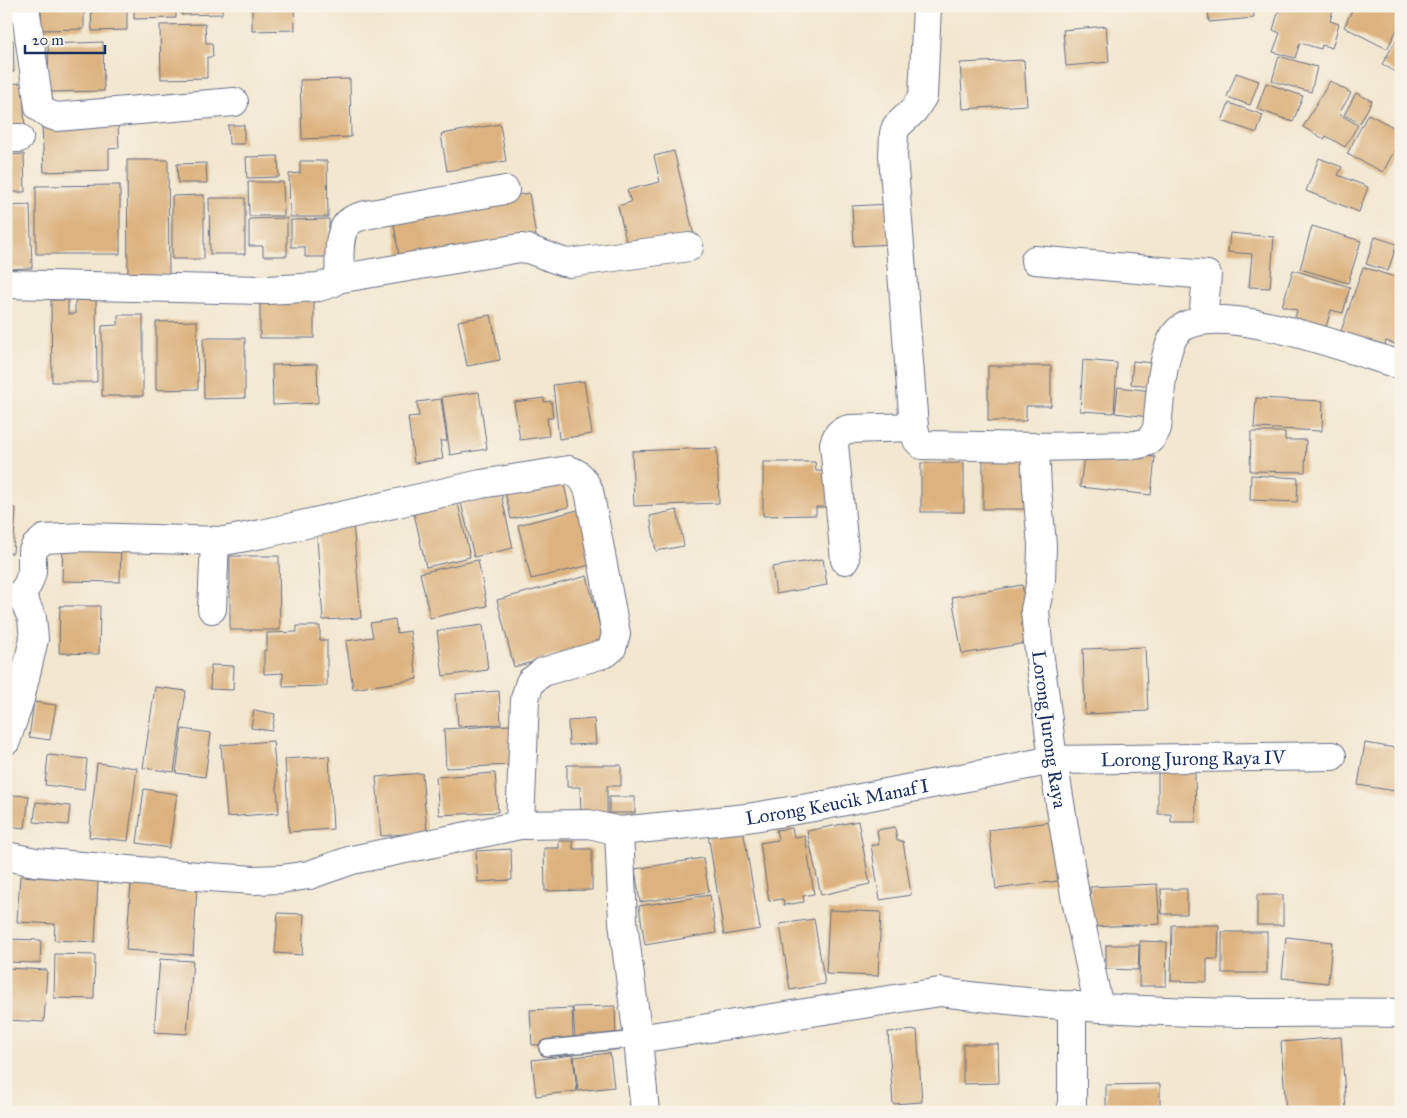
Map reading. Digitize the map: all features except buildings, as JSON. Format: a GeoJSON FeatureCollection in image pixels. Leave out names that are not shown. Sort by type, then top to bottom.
{"type":"FeatureCollection","features":[{"type":"Feature","properties":{"kind":"street"},"geometry":{"type":"LineString","coordinates":[[927,6],[923,96],[914,110],[902,120],[894,132],[894,166],[914,427],[917,440],[922,445],[1035,447],[1135,445],[1150,441],[1157,428],[1164,362],[1170,344],[1177,332],[1188,324],[1202,320],[1223,319],[1299,333],[1401,365]]}},
{"type":"Feature","properties":{"kind":"street"},"geometry":{"type":"LineString","coordinates":[[20,20],[39,107],[48,114],[56,117],[234,102]]}},
{"type":"Feature","properties":{"kind":"street"},"geometry":{"type":"LineString","coordinates":[[337,280],[340,269],[341,236],[346,226],[352,220],[371,214],[505,190]]}},
{"type":"Feature","properties":{"kind":"street"},"geometry":{"type":"LineString","coordinates":[[6,284],[268,290],[319,287],[337,280],[520,248],[569,263],[689,247]]}},
{"type":"Feature","properties":{"kind":"street"},"geometry":{"type":"LineString","coordinates":[[1035,260],[1206,275],[1202,320]]}},
{"type":"Feature","properties":{"kind":"street"},"geometry":{"type":"LineString","coordinates":[[845,560],[834,444],[836,437],[843,430],[850,429],[914,427]]}},
{"type":"Feature","properties":{"kind":"street","name":"Lorong Jurong Raya"},"geometry":{"type":"LineString","coordinates":[[1035,447],[1042,565],[1035,610],[1053,760],[1075,895],[1099,1008]]}},
{"type":"Feature","properties":{"kind":"street"},"geometry":{"type":"LineString","coordinates":[[6,741],[20,699],[35,630],[32,618],[14,593],[28,584],[32,572],[32,553],[35,547],[44,539],[84,537],[215,541],[262,534],[481,484],[569,470],[577,473],[584,479],[589,491],[616,634],[612,648],[606,653],[543,672],[530,682],[525,699],[520,825]]}},
{"type":"Feature","properties":{"kind":"street"},"geometry":{"type":"LineString","coordinates":[[212,609],[215,541]]}},
{"type":"Feature","properties":{"kind":"street","name":"Lorong Jurong Raya IV"},"geometry":{"type":"LineString","coordinates":[[1053,760],[1332,756]]}},
{"type":"Feature","properties":{"kind":"street","name":"Lorong Keucik Manaf I"},"geometry":{"type":"LineString","coordinates":[[6,857],[35,862],[209,877],[281,880],[309,876],[352,860],[520,825],[589,824],[619,831],[747,818],[820,806],[1053,760]]}},
{"type":"Feature","properties":{"kind":"street"},"geometry":{"type":"LineString","coordinates":[[619,831],[624,922],[645,1112]]}},
{"type":"Feature","properties":{"kind":"street"},"geometry":{"type":"LineString","coordinates":[[638,1039],[940,992],[982,998],[1099,1008],[1247,1013],[1401,1013]]}},
{"type":"Feature","properties":{"kind":"street"},"geometry":{"type":"LineString","coordinates":[[1072,1005],[1072,1112]]}},
{"type":"Feature","properties":{"kind":"lane"},"geometry":{"type":"LineString","coordinates":[[547,1048],[638,1039]]}}]}
